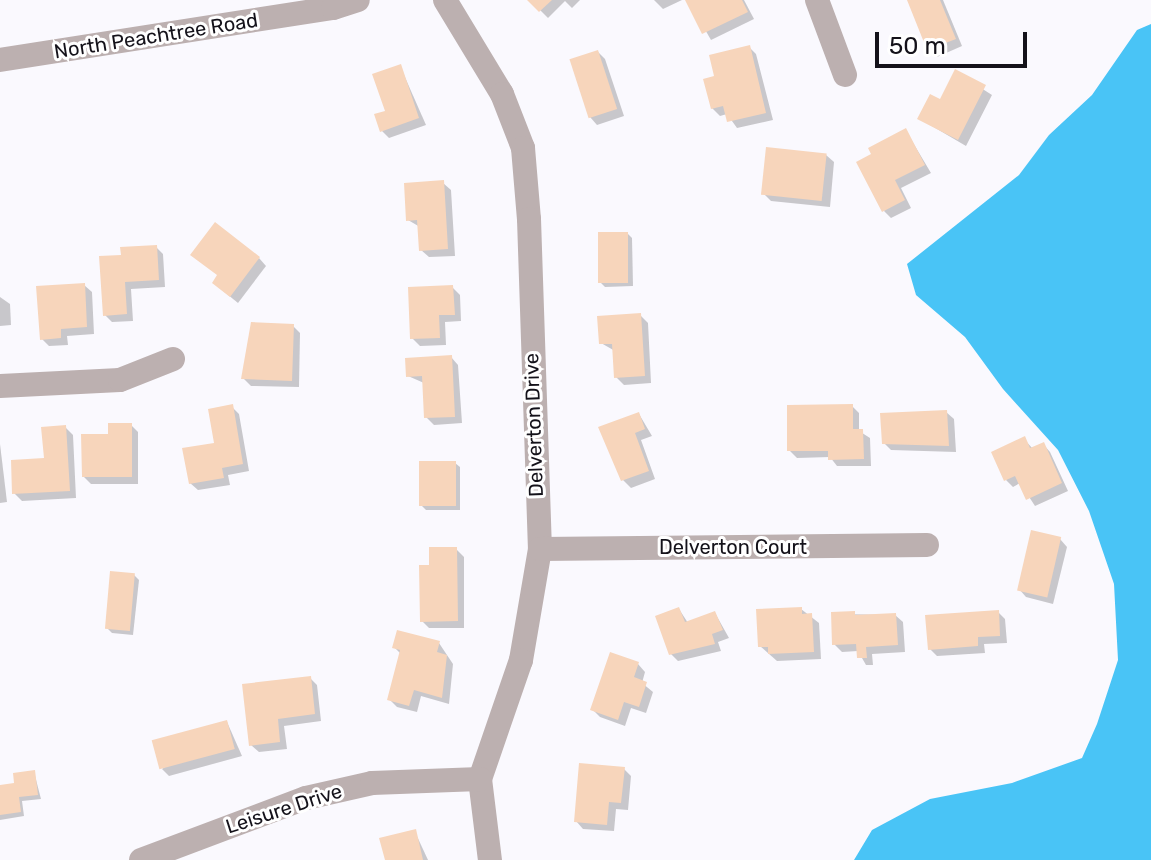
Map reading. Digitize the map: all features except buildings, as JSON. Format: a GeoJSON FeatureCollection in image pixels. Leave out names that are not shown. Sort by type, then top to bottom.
{"type":"FeatureCollection","features":[{"type":"Feature","properties":{"kind":"street","name":"North Peachtree Road"},"geometry":{"type":"LineString","coordinates":[[0,60],[333,8],[358,0]]}},
{"type":"Feature","properties":{"kind":"street","name":"Delverton Drive"},"geometry":{"type":"LineString","coordinates":[[445,0],[502,94],[523,148],[540,549],[521,660],[480,779],[490,860]]}},
{"type":"Feature","properties":{"kind":"street"},"geometry":{"type":"LineString","coordinates":[[817,0],[845,75]]}},
{"type":"Feature","properties":{"kind":"street"},"geometry":{"type":"LineString","coordinates":[[0,386],[120,380],[173,359]]}},
{"type":"Feature","properties":{"kind":"street","name":"Delverton Court"},"geometry":{"type":"LineString","coordinates":[[540,549],[927,545]]}},
{"type":"Feature","properties":{"kind":"street","name":"Leisure Drive"},"geometry":{"type":"LineString","coordinates":[[141,860],[306,798],[372,783],[480,779]]}},
{"type":"Feature","properties":{"kind":"water"},"geometry":{"type":"Polygon","coordinates":[[[1151,24],[1151,860],[854,860],[872,830],[930,799],[1012,783],[1082,758],[1097,724],[1118,660],[1114,584],[1089,511],[1058,450],[1003,389],[965,337],[916,295],[907,264],[1019,175],[1049,135],[1092,95],[1137,30],[1151,24]]]}}]}
